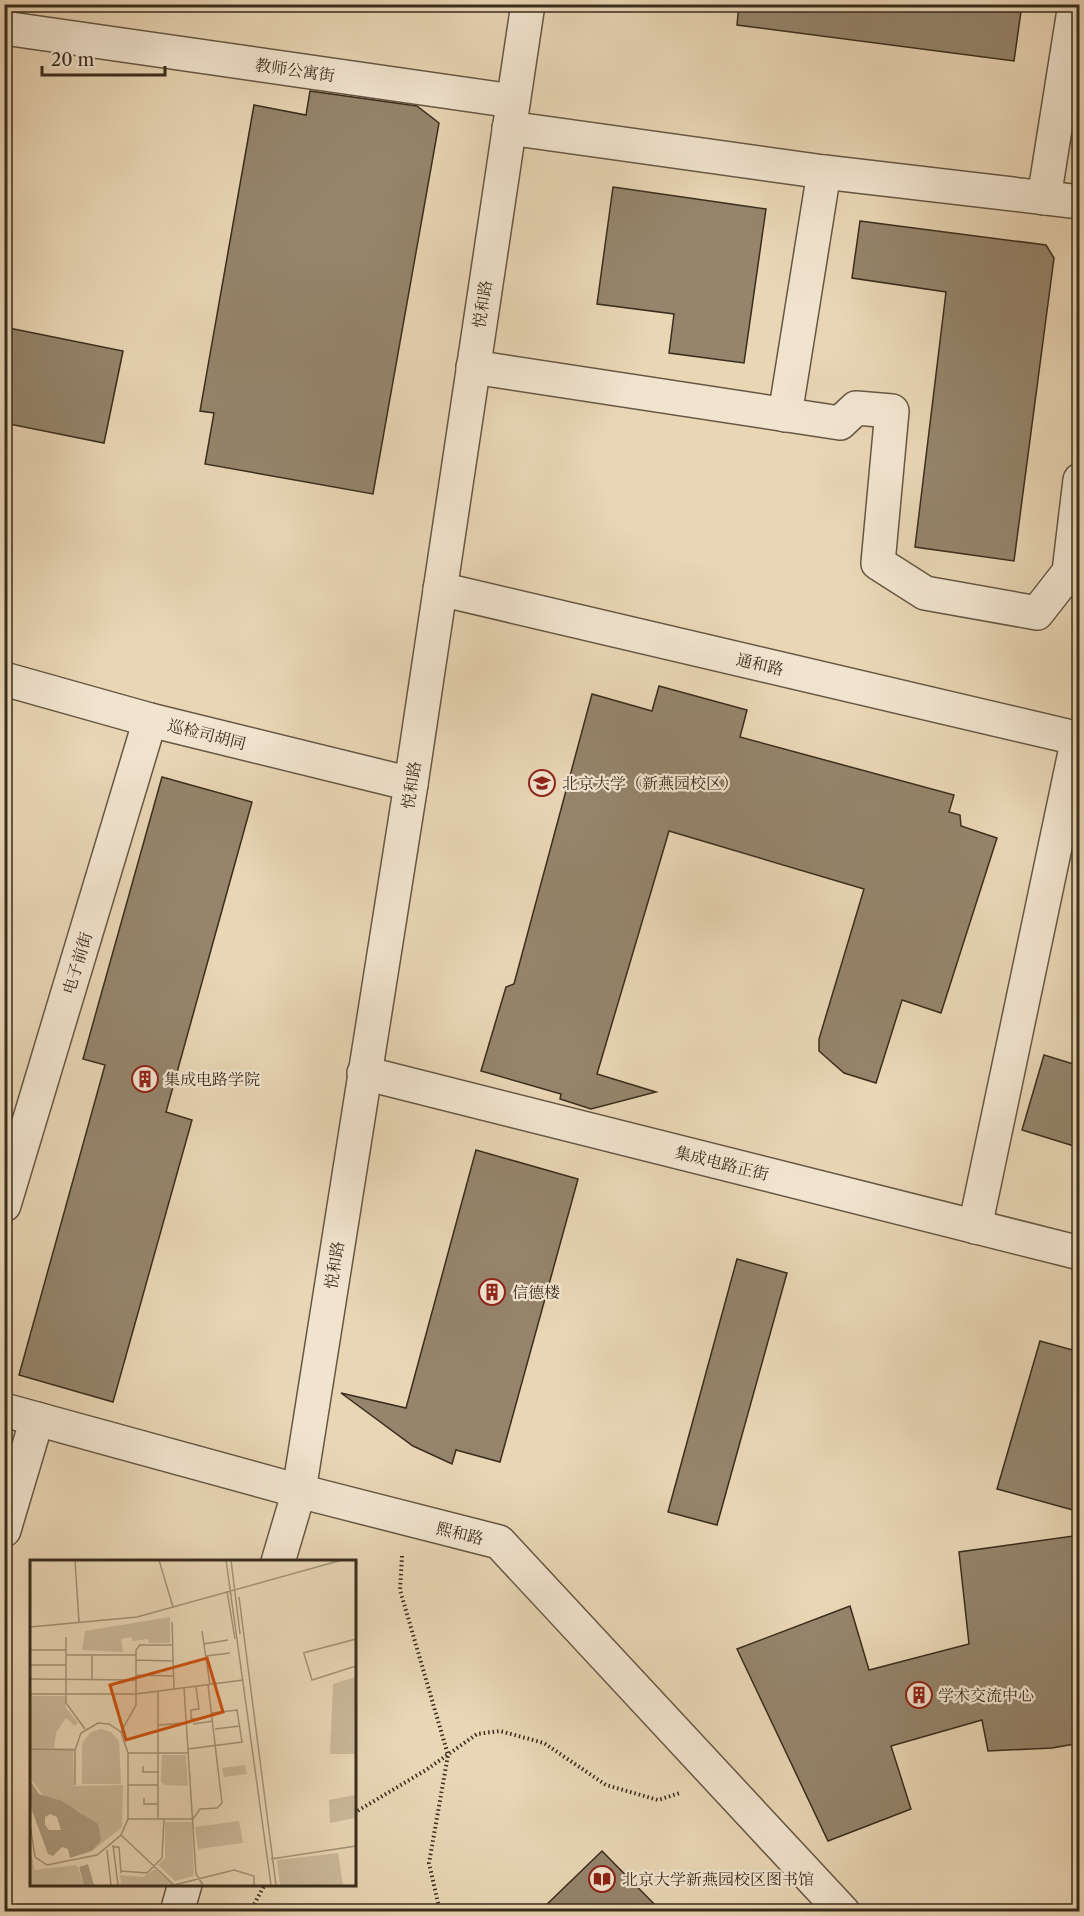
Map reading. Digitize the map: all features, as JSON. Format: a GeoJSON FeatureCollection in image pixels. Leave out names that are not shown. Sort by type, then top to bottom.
{"type":"FeatureCollection","features":[{"type":"Feature","properties":{"kind":"street","name":"悦和路"},"geometry":{"type":"LineString","coordinates":[[279,1560],[299,1491],[411,784],[528,4]]}},
{"type":"Feature","properties":{"kind":"street"},"geometry":{"type":"LineString","coordinates":[[1044,198],[1075,4]]}},
{"type":"Feature","properties":{"kind":"street","name":"教师公寓街"},"geometry":{"type":"LineString","coordinates":[[4,28],[511,115],[824,172],[1080,202]]}},
{"type":"Feature","properties":{"kind":"street"},"geometry":{"type":"LineString","coordinates":[[784,414],[824,172]]}},
{"type":"Feature","properties":{"kind":"street"},"geometry":{"type":"LineString","coordinates":[[473,367],[840,423],[856,408],[892,411],[878,563],[925,593],[1037,613],[1069,572],[1080,480]]}},
{"type":"Feature","properties":{"kind":"street","name":"通和路"},"geometry":{"type":"LineString","coordinates":[[440,589],[1079,738]]}},
{"type":"Feature","properties":{"kind":"street","name":"巡检司胡同"},"geometry":{"type":"LineString","coordinates":[[4,679],[150,720],[411,784]]}},
{"type":"Feature","properties":{"kind":"street","name":"电子前街"},"geometry":{"type":"LineString","coordinates":[[4,1205],[150,720]]}},
{"type":"Feature","properties":{"kind":"street"},"geometry":{"type":"LineString","coordinates":[[975,1227],[1079,738]]}},
{"type":"Feature","properties":{"kind":"street","name":"集成电路正街"},"geometry":{"type":"LineString","coordinates":[[364,1074],[1080,1253]]}},
{"type":"Feature","properties":{"kind":"street","name":"熙和路"},"geometry":{"type":"LineString","coordinates":[[4,1410],[299,1491],[499,1542],[843,1911]]}},
{"type":"Feature","properties":{"kind":"street"},"geometry":{"type":"LineString","coordinates":[[4,1530],[37,1419]]}},
{"type":"Feature","properties":{"kind":"street"},"geometry":{"type":"LineString","coordinates":[[177,1911],[184,1886]]}},
{"type":"Feature","properties":{"kind":"path"},"geometry":{"type":"LineString","coordinates":[[408,1520],[402,1554],[400,1590],[448,1755],[429,1863],[440,1911]]}},
{"type":"Feature","properties":{"kind":"path"},"geometry":{"type":"LineString","coordinates":[[356,1812],[426,1770],[477,1734],[500,1731],[544,1743],[606,1785],[658,1800],[721,1781]]}},
{"type":"Feature","properties":{"kind":"path"},"geometry":{"type":"LineString","coordinates":[[250,1911],[264,1886]]}},
{"type":"Feature","properties":{"kind":"building"},"geometry":{"type":"Polygon","coordinates":[[[739,4],[1022,4],[1014,61],[737,25],[739,4]]]}},
{"type":"Feature","properties":{"kind":"building"},"geometry":{"type":"Polygon","coordinates":[[[310,91],[417,106],[439,123],[373,494],[205,464],[214,413],[200,411],[254,105],[306,115],[310,91]]]}},
{"type":"Feature","properties":{"kind":"building"},"geometry":{"type":"Polygon","coordinates":[[[613,187],[766,209],[744,363],[669,353],[674,314],[597,304],[613,187]]]}},
{"type":"Feature","properties":{"kind":"building"},"geometry":{"type":"Polygon","coordinates":[[[860,221],[1046,245],[1054,258],[1014,561],[915,547],[946,292],[852,278],[860,221]]]}},
{"type":"Feature","properties":{"kind":"building"},"geometry":{"type":"Polygon","coordinates":[[[4,327],[123,351],[104,443],[4,423],[4,327]]]}},
{"type":"Feature","properties":{"kind":"building"},"geometry":{"type":"Polygon","coordinates":[[[659,686],[747,710],[740,737],[954,795],[949,812],[960,815],[961,826],[997,838],[941,1013],[902,1000],[876,1083],[844,1073],[819,1051],[819,1039],[864,889],[669,831],[597,1074],[656,1092],[591,1109],[560,1099],[561,1094],[481,1071],[506,987],[514,984],[592,694],[652,711],[659,686]]]}},
{"type":"Feature","properties":{"kind":"building","name":"集成电路学院"},"geometry":{"type":"Polygon","coordinates":[[[162,777],[252,802],[166,1112],[192,1120],[113,1402],[19,1375],[105,1065],[83,1059],[162,777]]]}},
{"type":"Feature","properties":{"kind":"building"},"geometry":{"type":"Polygon","coordinates":[[[1044,1055],[1080,1066],[1080,1128],[1074,1146],[1022,1130],[1044,1055]]]}},
{"type":"Feature","properties":{"kind":"building","name":"信德楼"},"geometry":{"type":"Polygon","coordinates":[[[476,1150],[578,1179],[500,1462],[456,1450],[452,1464],[413,1446],[341,1393],[406,1408],[476,1150]]]}},
{"type":"Feature","properties":{"kind":"building"},"geometry":{"type":"Polygon","coordinates":[[[737,1259],[787,1273],[717,1525],[668,1512],[737,1259]]]}},
{"type":"Feature","properties":{"kind":"building"},"geometry":{"type":"Polygon","coordinates":[[[1040,1341],[1080,1352],[1080,1512],[997,1489],[1040,1341]]]}},
{"type":"Feature","properties":{"kind":"building","name":"学术交流中心"},"geometry":{"type":"Polygon","coordinates":[[[1080,1535],[1080,1743],[1052,1748],[988,1751],[982,1720],[891,1746],[911,1809],[828,1841],[737,1649],[850,1606],[869,1670],[969,1644],[959,1552],[1080,1535]]]}},
{"type":"Feature","properties":{"kind":"building","name":"北京大学新燕园校区图书馆"},"geometry":{"type":"Polygon","coordinates":[[[602,1851],[661,1911],[540,1911],[602,1851]]]}},
{"type":"Feature","properties":{"kind":"place","name":"北京大学（新燕园校区）"},"geometry":{"type":"Point","coordinates":[542,783]}},
{"type":"Feature","properties":{"kind":"place","name":"集成电路学院"},"geometry":{"type":"Point","coordinates":[145,1079]}},
{"type":"Feature","properties":{"kind":"place","name":"信德楼"},"geometry":{"type":"Point","coordinates":[492,1292]}},
{"type":"Feature","properties":{"kind":"place","name":"学术交流中心"},"geometry":{"type":"Point","coordinates":[919,1695]}},
{"type":"Feature","properties":{"kind":"place","name":"北京大学新燕园校区图书馆"},"geometry":{"type":"Point","coordinates":[602,1879]}}]}
